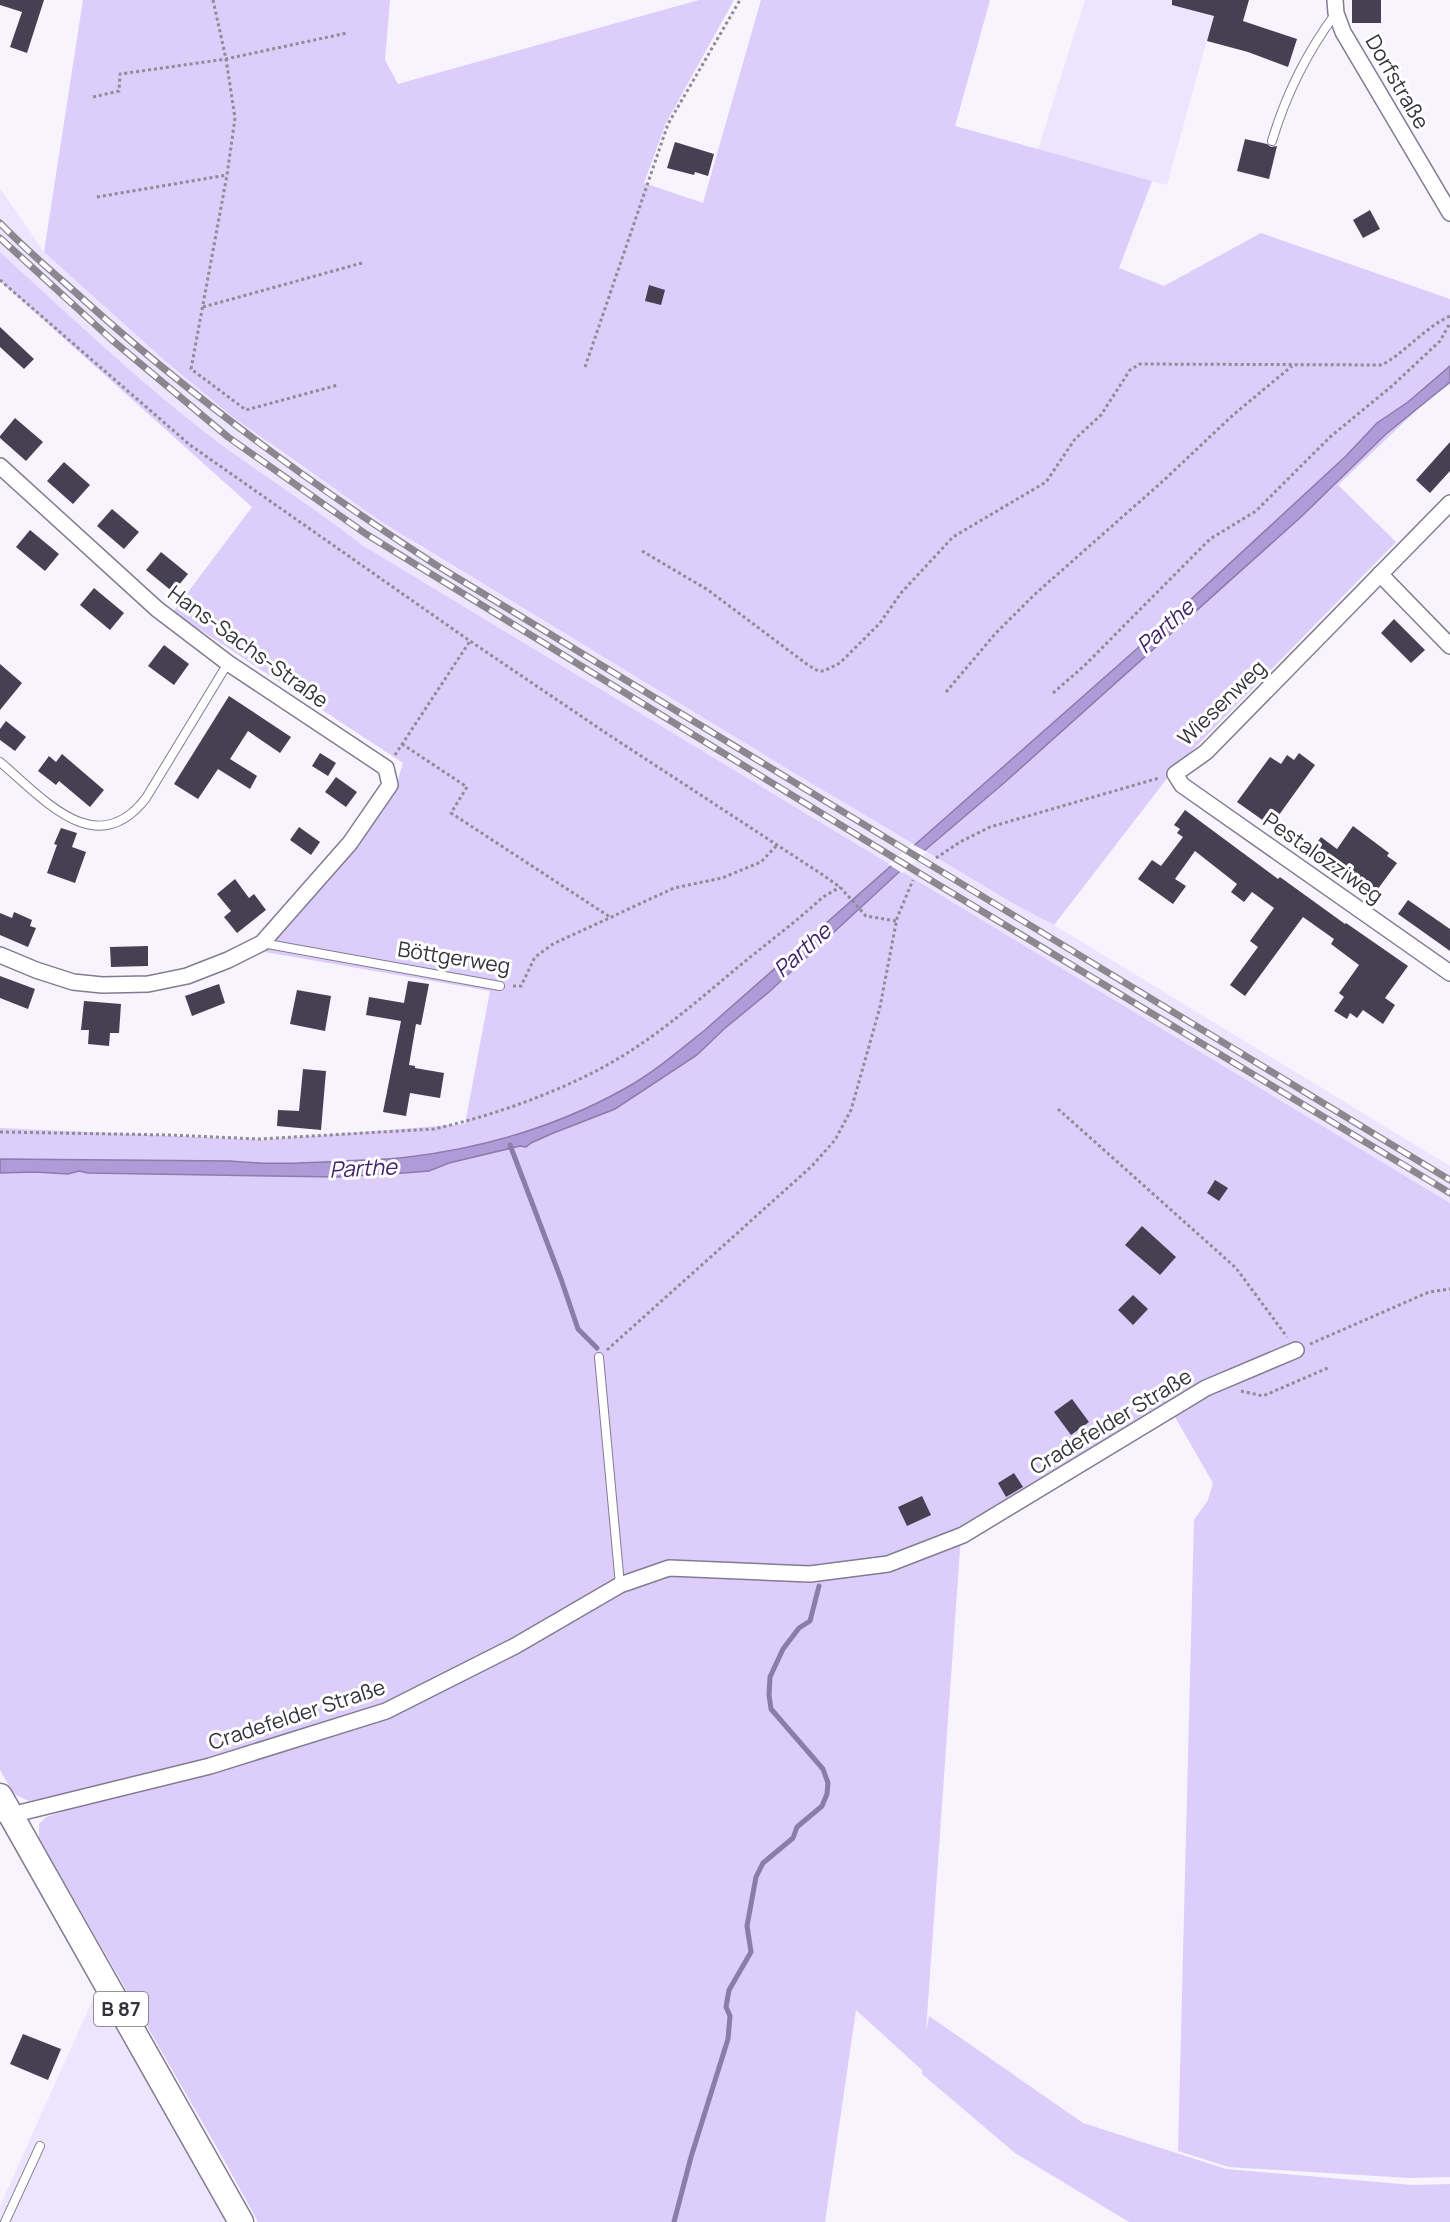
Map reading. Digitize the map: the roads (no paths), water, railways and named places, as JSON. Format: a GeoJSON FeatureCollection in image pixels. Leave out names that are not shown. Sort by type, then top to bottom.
{"type":"FeatureCollection","features":[{"type":"Feature","properties":{"kind":"main road","name":"B 87"},"geometry":{"type":"LineString","coordinates":[[4,1808],[241,2222]]}},
{"type":"Feature","properties":{"kind":"street","name":"Dorfstraße"},"geometry":{"type":"LineString","coordinates":[[1336,6],[1343,32],[1450,213]]}},
{"type":"Feature","properties":{"kind":"street","name":"Hans-Sachs-Straße"},"geometry":{"type":"LineString","coordinates":[[0,466],[157,609],[228,663],[386,768],[390,785],[350,843],[262,943]]}},
{"type":"Feature","properties":{"kind":"street","name":"Wiesenweg"},"geometry":{"type":"LineString","coordinates":[[1175,774],[1206,752],[1450,503]]}},
{"type":"Feature","properties":{"kind":"street"},"geometry":{"type":"LineString","coordinates":[[1380,574],[1450,646]]}},
{"type":"Feature","properties":{"kind":"street","name":"Pestalozziweg"},"geometry":{"type":"LineString","coordinates":[[1175,774],[1182,785],[1450,973]]}},
{"type":"Feature","properties":{"kind":"street"},"geometry":{"type":"LineString","coordinates":[[0,955],[73,982],[148,984],[187,976],[262,943]]}},
{"type":"Feature","properties":{"kind":"street","name":"Cradefelder Straße"},"geometry":{"type":"LineString","coordinates":[[4,1808],[210,1766],[386,1711],[515,1646],[620,1585],[669,1568],[810,1574],[888,1564],[963,1535],[1206,1388],[1296,1350]]}},
{"type":"Feature","properties":{"kind":"lane"},"geometry":{"type":"LineString","coordinates":[[1272,141],[1283,104],[1336,6]]}},
{"type":"Feature","properties":{"kind":"lane"},"geometry":{"type":"LineString","coordinates":[[0,762],[62,815],[92,826],[108,825],[123,820],[135,812],[146,798],[228,663]]}},
{"type":"Feature","properties":{"kind":"lane","name":"Böttgerweg"},"geometry":{"type":"LineString","coordinates":[[262,943],[500,986]]}},
{"type":"Feature","properties":{"kind":"lane"},"geometry":{"type":"LineString","coordinates":[[599,1358],[620,1585]]}},
{"type":"Feature","properties":{"kind":"lane"},"geometry":{"type":"LineString","coordinates":[[5,2222],[40,2146]]}},
{"type":"Feature","properties":{"kind":"water","name":"Parthe"},"geometry":{"type":"Polygon","coordinates":[[[1450,366],[1450,382],[1386,434],[1302,516],[1004,783],[898,873],[697,1055],[615,1109],[551,1134],[526,1147],[520,1146],[449,1163],[429,1171],[338,1177],[79,1171],[68,1174],[0,1173],[0,1159],[287,1163],[408,1157],[464,1148],[519,1134],[573,1114],[635,1083],[705,1030],[1148,639],[1346,456],[1377,423],[1408,402],[1450,366]]]}},
{"type":"Feature","properties":{"kind":"waterway"},"geometry":{"type":"LineString","coordinates":[[510,1145],[578,1329],[597,1348]]}},
{"type":"Feature","properties":{"kind":"waterway"},"geometry":{"type":"LineString","coordinates":[[674,2222],[691,2157],[728,2039],[730,2016],[726,2007],[729,1990],[751,1952],[747,1926],[756,1877],[763,1863],[793,1838],[797,1827],[822,1806],[827,1794],[828,1783],[823,1769],[771,1709],[769,1695],[770,1677],[783,1649],[799,1628],[810,1621],[819,1586]]}},
{"type":"Feature","properties":{"kind":"railway"},"geometry":{"type":"LineString","coordinates":[[0,223],[117,329],[204,401],[249,436],[389,534],[436,565],[1450,1180]]}},
{"type":"Feature","properties":{"kind":"railway"},"geometry":{"type":"LineString","coordinates":[[0,238],[112,340],[228,437],[366,534],[932,881],[1450,1193]]}}]}
